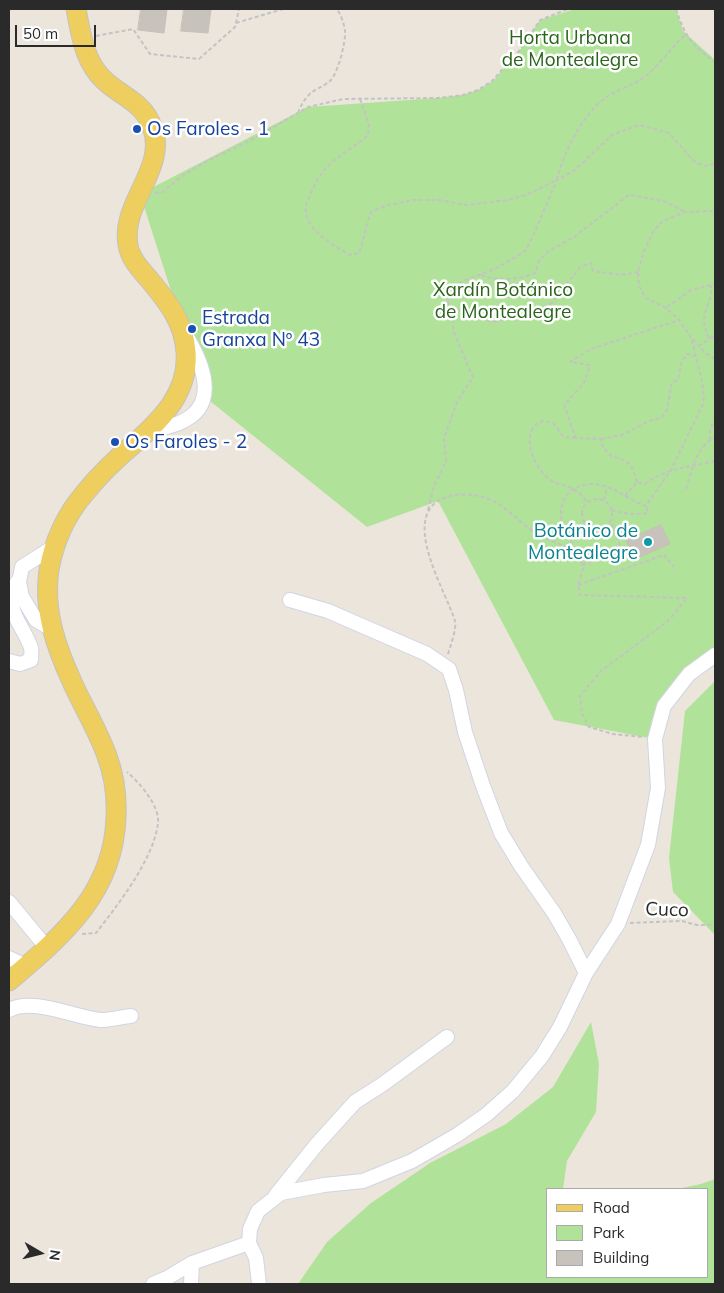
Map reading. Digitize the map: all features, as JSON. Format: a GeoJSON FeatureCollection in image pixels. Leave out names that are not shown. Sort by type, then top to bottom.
{"type":"FeatureCollection","features":[{"type":"Feature","properties":{"kind":"main road"},"geometry":{"type":"LineString","coordinates":[[9,981],[47,948],[81,912],[100,883],[112,852],[114,839],[116,809],[114,782],[107,756],[60,656],[51,629],[48,609],[48,582],[55,546],[70,512],[85,492],[148,431],[172,404],[183,382],[186,356],[182,330],[169,303],[136,264],[128,246],[129,220],[153,166],[156,154],[156,138],[151,122],[138,104],[97,73],[87,56],[76,9]]}},
{"type":"Feature","properties":{"kind":"street"},"geometry":{"type":"LineString","coordinates":[[148,431],[179,423],[194,414],[204,398],[206,382],[196,351],[182,330]]}},
{"type":"Feature","properties":{"kind":"street"},"geometry":{"type":"LineString","coordinates":[[51,629],[36,620],[22,597],[19,582],[22,567],[55,546]]}},
{"type":"Feature","properties":{"kind":"street"},"geometry":{"type":"LineString","coordinates":[[9,661],[20,664],[31,660],[31,648],[16,621],[12,606],[12,589],[20,578]]}},
{"type":"Feature","properties":{"kind":"street"},"geometry":{"type":"LineString","coordinates":[[290,600],[328,611],[427,654],[449,669],[480,777],[501,833],[521,866],[554,912],[570,939],[586,973]]}},
{"type":"Feature","properties":{"kind":"street"},"geometry":{"type":"LineString","coordinates":[[258,1284],[256,1258],[249,1243],[250,1229],[258,1211],[280,1193],[324,1185],[363,1182],[412,1161],[457,1135],[486,1115],[513,1091],[542,1056],[560,1026],[586,973],[618,924],[648,845],[658,788],[656,739],[664,706],[689,674],[715,655]]}},
{"type":"Feature","properties":{"kind":"street"},"geometry":{"type":"LineString","coordinates":[[9,902],[47,948]]}},
{"type":"Feature","properties":{"kind":"street"},"geometry":{"type":"LineString","coordinates":[[9,958],[26,966]]}},
{"type":"Feature","properties":{"kind":"street"},"geometry":{"type":"LineString","coordinates":[[9,1010],[17,1006],[37,1006],[102,1020],[131,1016]]}},
{"type":"Feature","properties":{"kind":"street"},"geometry":{"type":"LineString","coordinates":[[274,1198],[317,1144],[355,1102],[383,1084],[446,1037]]}},
{"type":"Feature","properties":{"kind":"street"},"geometry":{"type":"LineString","coordinates":[[153,1284],[192,1263],[249,1243]]}},
{"type":"Feature","properties":{"kind":"street"},"geometry":{"type":"LineString","coordinates":[[191,1284],[192,1263]]}},
{"type":"Feature","properties":{"kind":"path"},"geometry":{"type":"LineString","coordinates":[[82,39],[133,29],[150,54],[199,59],[235,26],[239,9]]}},
{"type":"Feature","properties":{"kind":"path"},"geometry":{"type":"LineString","coordinates":[[236,23],[283,9]]}},
{"type":"Feature","properties":{"kind":"path"},"geometry":{"type":"LineString","coordinates":[[298,113],[304,100],[312,92],[322,88],[331,80],[336,69],[345,33],[337,9]]}},
{"type":"Feature","properties":{"kind":"path"},"geometry":{"type":"LineString","coordinates":[[140,194],[163,192],[190,171],[253,139],[308,107],[324,102],[343,99],[438,98],[463,95],[478,90],[492,81],[520,50],[540,20],[568,9]]}},
{"type":"Feature","properties":{"kind":"path"},"geometry":{"type":"LineString","coordinates":[[676,9],[686,34],[698,50],[715,62]]}},
{"type":"Feature","properties":{"kind":"path"},"geometry":{"type":"LineString","coordinates":[[444,666],[456,623],[429,557],[425,525],[434,486],[446,461],[444,438],[456,402],[473,377],[453,330],[453,313],[447,300],[450,292],[461,282],[497,268],[525,251],[572,142],[588,113],[605,98],[645,76],[686,34]]}},
{"type":"Feature","properties":{"kind":"path"},"geometry":{"type":"LineString","coordinates":[[360,99],[369,125],[368,135],[331,164],[314,185],[306,206],[308,219],[314,229],[350,254],[359,253],[371,212],[385,206],[413,200],[439,200],[467,206],[526,195],[575,170],[612,136],[639,125],[669,132],[694,162],[703,166],[715,164]]}},
{"type":"Feature","properties":{"kind":"path"},"geometry":{"type":"LineString","coordinates":[[480,274],[491,279],[526,277],[535,273],[538,261],[549,251],[574,237],[629,195],[664,201],[685,212]]}},
{"type":"Feature","properties":{"kind":"path"},"geometry":{"type":"LineString","coordinates":[[715,211],[685,212],[663,221],[654,230],[643,254],[638,272],[639,286],[646,298],[666,308],[679,320],[704,352],[715,359]]}},
{"type":"Feature","properties":{"kind":"path"},"geometry":{"type":"LineString","coordinates":[[450,306],[494,322],[536,311],[552,303],[580,267],[590,263],[593,271],[622,275],[638,272]]}},
{"type":"Feature","properties":{"kind":"path"},"geometry":{"type":"LineString","coordinates":[[666,308],[691,290],[715,284]]}},
{"type":"Feature","properties":{"kind":"path"},"geometry":{"type":"LineString","coordinates":[[709,338],[704,327],[704,318],[705,310],[712,294],[711,285]]}},
{"type":"Feature","properties":{"kind":"path"},"geometry":{"type":"LineString","coordinates":[[576,438],[564,405],[584,383],[590,365],[570,362],[591,349],[679,320]]}},
{"type":"Feature","properties":{"kind":"path"},"geometry":{"type":"LineString","coordinates":[[699,346],[715,335]]}},
{"type":"Feature","properties":{"kind":"path"},"geometry":{"type":"LineString","coordinates":[[646,506],[670,470],[704,402],[702,381],[691,337]]}},
{"type":"Feature","properties":{"kind":"path"},"geometry":{"type":"LineString","coordinates":[[587,503],[580,493],[566,485],[558,485],[551,481],[535,460],[529,444],[530,435],[536,423],[540,421],[557,426],[564,437],[601,439],[622,435],[649,420],[661,418],[667,410],[672,382],[678,380],[681,363],[687,354],[695,356]]}},
{"type":"Feature","properties":{"kind":"path"},"geometry":{"type":"LineString","coordinates":[[710,440],[710,430],[715,418]]}},
{"type":"Feature","properties":{"kind":"path"},"geometry":{"type":"LineString","coordinates":[[686,489],[696,458],[710,440],[715,438]]}},
{"type":"Feature","properties":{"kind":"path"},"geometry":{"type":"LineString","coordinates":[[601,439],[603,447],[612,457],[621,458],[629,463],[633,468],[637,482]]}},
{"type":"Feature","properties":{"kind":"path"},"geometry":{"type":"LineString","coordinates":[[637,482],[645,484],[652,478],[670,470],[715,461]]}},
{"type":"Feature","properties":{"kind":"path"},"geometry":{"type":"LineString","coordinates":[[625,496],[637,482]]}},
{"type":"Feature","properties":{"kind":"path"},"geometry":{"type":"LineString","coordinates":[[575,550],[562,523],[560,511],[563,499],[571,489],[583,484],[601,485],[646,506],[648,513],[629,515],[611,510]]}},
{"type":"Feature","properties":{"kind":"path"},"geometry":{"type":"LineString","coordinates":[[604,501],[607,487]]}},
{"type":"Feature","properties":{"kind":"path"},"geometry":{"type":"LineString","coordinates":[[428,512],[438,500],[456,493],[475,495],[493,500],[538,534],[579,552],[583,569],[578,585],[580,595],[687,598],[668,621],[601,671],[580,696],[582,714],[589,727],[613,734],[656,739]]}},
{"type":"Feature","properties":{"kind":"path"},"geometry":{"type":"LineString","coordinates":[[582,565],[621,549],[610,522],[611,510],[608,504],[594,499],[587,503],[582,512],[584,522],[587,525],[596,529],[610,522]]}},
{"type":"Feature","properties":{"kind":"path"},"geometry":{"type":"LineString","coordinates":[[578,585],[664,555],[674,567]]}},
{"type":"Feature","properties":{"kind":"path","name":"Cuco"},"geometry":{"type":"LineString","coordinates":[[618,924],[682,922],[697,925],[715,925]]}},
{"type":"Feature","properties":{"kind":"green space","name":"Xardín Botánico de Montealegre"},"geometry":{"type":"Polygon","coordinates":[[[575,9],[676,9],[683,31],[715,60],[715,661],[664,706],[655,739],[554,720],[438,501],[367,527],[205,397],[140,194],[308,107],[438,98],[463,95],[478,90],[493,81],[520,50],[540,20],[575,9]]]}},
{"type":"Feature","properties":{"kind":"green space"},"geometry":{"type":"Polygon","coordinates":[[[715,681],[715,935],[673,892],[669,858],[685,711],[715,681]]]}},
{"type":"Feature","properties":{"kind":"green space"},"geometry":{"type":"Polygon","coordinates":[[[591,1022],[599,1064],[596,1112],[567,1161],[563,1188],[546,1188],[546,1278],[709,1278],[709,1188],[682,1188],[715,1179],[715,1284],[298,1284],[327,1242],[371,1203],[430,1163],[506,1124],[553,1087],[591,1022]]]}},
{"type":"Feature","properties":{"kind":"building"},"geometry":{"type":"Polygon","coordinates":[[[141,9],[167,9],[164,33],[138,30],[141,9]]]}},
{"type":"Feature","properties":{"kind":"building"},"geometry":{"type":"Polygon","coordinates":[[[184,9],[211,9],[208,33],[181,31],[184,9]]]}},
{"type":"Feature","properties":{"kind":"building"},"geometry":{"type":"Polygon","coordinates":[[[594,56],[597,64],[583,69],[581,60],[594,56]]]}},
{"type":"Feature","properties":{"kind":"building","name":"Botánico de Montealegre"},"geometry":{"type":"Polygon","coordinates":[[[661,525],[670,544],[635,559],[626,541],[661,525]]]}},
{"type":"Feature","properties":{"kind":"place","name":"Os Faroles - 1"},"geometry":{"type":"Point","coordinates":[137,129]}},
{"type":"Feature","properties":{"kind":"place","name":"Estrada Granxa Nº 43"},"geometry":{"type":"Point","coordinates":[192,329]}},
{"type":"Feature","properties":{"kind":"place","name":"Os Faroles - 2"},"geometry":{"type":"Point","coordinates":[115,442]}},
{"type":"Feature","properties":{"kind":"place","name":"Botánico de Montealegre"},"geometry":{"type":"Point","coordinates":[648,542]}},
{"type":"Feature","properties":{"kind":"park label","name":"Horta Urbana de Montealegre"},"geometry":{"type":"Point","coordinates":[570,49]}}]}
